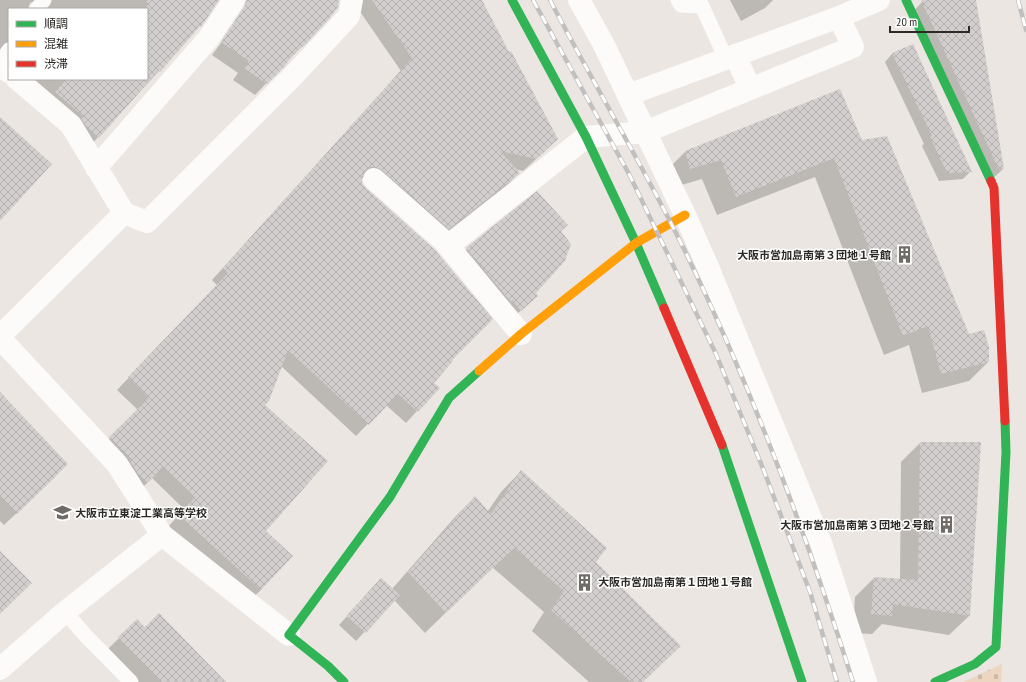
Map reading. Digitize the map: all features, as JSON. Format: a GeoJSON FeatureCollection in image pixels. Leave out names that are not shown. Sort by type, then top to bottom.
{"type":"FeatureCollection","features":[{"type":"Feature","properties":{"kind":"street"},"geometry":{"type":"LineString","coordinates":[[96,168],[208,39],[234,0]]}},
{"type":"Feature","properties":{"kind":"street"},"geometry":{"type":"LineString","coordinates":[[18,80],[71,125],[124,214],[147,222],[293,76],[349,16],[352,0]]}},
{"type":"Feature","properties":{"kind":"street"},"geometry":{"type":"LineString","coordinates":[[512,0],[586,138],[636,243],[723,448],[802,682]]}},
{"type":"Feature","properties":{"kind":"street"},"geometry":{"type":"LineString","coordinates":[[579,0],[604,45],[685,215],[821,543],[866,682]]}},
{"type":"Feature","properties":{"kind":"street"},"geometry":{"type":"LineString","coordinates":[[628,95],[839,17],[879,0]]}},
{"type":"Feature","properties":{"kind":"street"},"geometry":{"type":"LineString","coordinates":[[906,0],[994,188],[1006,444],[996,647],[975,664],[935,682]]}},
{"type":"Feature","properties":{"kind":"street"},"geometry":{"type":"LineString","coordinates":[[448,246],[586,138],[645,132],[853,47],[839,17]]}},
{"type":"Feature","properties":{"kind":"street"},"geometry":{"type":"LineString","coordinates":[[730,57],[750,88]]}},
{"type":"Feature","properties":{"kind":"street"},"geometry":{"type":"LineString","coordinates":[[0,64],[8,71]]}},
{"type":"Feature","properties":{"kind":"street"},"geometry":{"type":"LineString","coordinates":[[374,179],[448,246],[521,334]]}},
{"type":"Feature","properties":{"kind":"street"},"geometry":{"type":"LineString","coordinates":[[124,214],[0,337],[117,464],[162,535],[328,666],[344,682]]}},
{"type":"Feature","properties":{"kind":"street"},"geometry":{"type":"LineString","coordinates":[[289,635],[390,497],[449,398],[521,334],[636,243],[685,215]]}},
{"type":"Feature","properties":{"kind":"street"},"geometry":{"type":"LineString","coordinates":[[0,669],[66,612],[162,535]]}},
{"type":"Feature","properties":{"kind":"lane"},"geometry":{"type":"LineString","coordinates":[[38,8],[44,0]]}},
{"type":"Feature","properties":{"kind":"lane"},"geometry":{"type":"LineString","coordinates":[[678,0],[681,5],[702,6],[730,57]]}},
{"type":"Feature","properties":{"kind":"lane"},"geometry":{"type":"LineString","coordinates":[[0,64],[8,52]]}},
{"type":"Feature","properties":{"kind":"lane"},"geometry":{"type":"LineString","coordinates":[[66,612],[86,636],[131,682]]}},
{"type":"Feature","properties":{"kind":"green space"},"geometry":{"type":"Polygon","coordinates":[[[1002,664],[1001,682],[963,682],[1002,664]]]}},
{"type":"Feature","properties":{"kind":"building"},"geometry":{"type":"Polygon","coordinates":[[[147,0],[219,0],[201,27],[200,26],[160,72],[159,70],[99,138],[87,128],[81,118],[83,116],[55,92],[66,80],[148,80],[147,0]]]}},
{"type":"Feature","properties":{"kind":"building"},"geometry":{"type":"Polygon","coordinates":[[[246,0],[339,0],[338,7],[329,19],[304,46],[294,53],[285,66],[267,84],[244,68],[249,61],[221,42],[244,7],[246,0]]]}},
{"type":"Feature","properties":{"kind":"building"},"geometry":{"type":"Polygon","coordinates":[[[372,0],[482,0],[509,52],[511,51],[558,139],[536,159],[500,151],[520,173],[449,229],[382,170],[377,167],[370,167],[364,171],[362,183],[366,188],[435,250],[493,319],[452,360],[453,361],[434,383],[440,388],[418,412],[398,394],[369,425],[288,350],[269,401],[265,405],[328,461],[266,531],[293,556],[261,590],[179,515],[195,497],[163,466],[148,483],[139,475],[130,461],[131,459],[109,437],[149,398],[128,377],[228,273],[223,268],[412,58],[372,0]]]}},
{"type":"Feature","properties":{"kind":"building"},"geometry":{"type":"Polygon","coordinates":[[[921,0],[976,0],[1004,169],[999,170],[921,0]]]}},
{"type":"Feature","properties":{"kind":"building"},"geometry":{"type":"Polygon","coordinates":[[[913,44],[972,172],[947,173],[930,137],[932,136],[892,53],[913,44]]]}},
{"type":"Feature","properties":{"kind":"building","name":"大阪市営加島南第３団地１号館"},"geometry":{"type":"Polygon","coordinates":[[[840,89],[862,140],[887,136],[969,334],[984,330],[989,347],[989,362],[941,374],[928,326],[903,336],[834,158],[736,197],[721,160],[690,169],[685,151],[840,89]]]}},
{"type":"Feature","properties":{"kind":"building"},"geometry":{"type":"Polygon","coordinates":[[[0,117],[52,164],[0,221],[0,117]]]}},
{"type":"Feature","properties":{"kind":"building"},"geometry":{"type":"Polygon","coordinates":[[[537,191],[568,225],[561,231],[571,244],[565,261],[536,293],[538,296],[521,311],[512,300],[511,302],[466,248],[537,191]]]}},
{"type":"Feature","properties":{"kind":"building"},"geometry":{"type":"Polygon","coordinates":[[[0,392],[68,464],[17,514],[0,496],[0,392]]]}},
{"type":"Feature","properties":{"kind":"building","name":"大阪市営加島南第３団地２号館"},"geometry":{"type":"Polygon","coordinates":[[[920,442],[981,442],[970,616],[893,604],[892,616],[871,614],[874,577],[918,580],[920,442]]]}},
{"type":"Feature","properties":{"kind":"building","name":"大阪市営加島南第１団地１号館"},"geometry":{"type":"Polygon","coordinates":[[[521,470],[607,548],[596,562],[681,646],[643,682],[631,682],[551,610],[564,591],[514,548],[446,613],[408,572],[475,496],[491,514],[521,470]]]}},
{"type":"Feature","properties":{"kind":"building"},"geometry":{"type":"Polygon","coordinates":[[[0,551],[32,583],[0,614],[0,551]]]}},
{"type":"Feature","properties":{"kind":"building"},"geometry":{"type":"Polygon","coordinates":[[[381,578],[400,595],[366,633],[346,616],[381,578]]]}},
{"type":"Feature","properties":{"kind":"building"},"geometry":{"type":"Polygon","coordinates":[[[159,613],[226,682],[161,682],[118,637],[137,619],[145,627],[159,613]]]}},
{"type":"Feature","properties":{"kind":"railway"},"geometry":{"type":"LineString","coordinates":[[533,0],[629,174],[716,354],[764,471],[810,592],[837,682]]}},
{"type":"Feature","properties":{"kind":"railway"},"geometry":{"type":"LineString","coordinates":[[550,0],[634,153],[682,245],[731,351],[776,460],[816,571],[853,682]]}},
{"type":"Feature","properties":{"kind":"railway"},"geometry":{"type":"LineString","coordinates":[[1018,0],[1026,30]]}},
{"type":"Feature","properties":{"kind":"traffic: fast"},"geometry":{"type":"LineString","coordinates":[[512,0],[586,137],[636,243],[664,308]]}},
{"type":"Feature","properties":{"kind":"traffic: fast"},"geometry":{"type":"LineString","coordinates":[[906,0],[991,181]]}},
{"type":"Feature","properties":{"kind":"traffic: fast"},"geometry":{"type":"LineString","coordinates":[[344,682],[328,666],[289,635],[390,497],[449,398],[479,371]]}},
{"type":"Feature","properties":{"kind":"traffic: fast"},"geometry":{"type":"LineString","coordinates":[[935,682],[975,664],[996,647],[1006,452],[1005,421]]}},
{"type":"Feature","properties":{"kind":"traffic: fast"},"geometry":{"type":"LineString","coordinates":[[722,445],[802,682]]}},
{"type":"Feature","properties":{"kind":"traffic: slow"},"geometry":{"type":"LineString","coordinates":[[479,371],[521,334],[636,243],[685,215]]}},
{"type":"Feature","properties":{"kind":"traffic: jam"},"geometry":{"type":"LineString","coordinates":[[991,181],[994,188],[1005,421]]}},
{"type":"Feature","properties":{"kind":"traffic: jam"},"geometry":{"type":"LineString","coordinates":[[664,308],[722,445]]}},
{"type":"Feature","properties":{"kind":"place","name":"大阪市営加島南第３団地１号館"},"geometry":{"type":"Point","coordinates":[904,255]}},
{"type":"Feature","properties":{"kind":"place","name":"大阪市立東淀工業高等学校"},"geometry":{"type":"Point","coordinates":[62,513]}},
{"type":"Feature","properties":{"kind":"place","name":"大阪市営加島南第３団地２号館"},"geometry":{"type":"Point","coordinates":[947,525]}},
{"type":"Feature","properties":{"kind":"place","name":"大阪市営加島南第１団地１号館"},"geometry":{"type":"Point","coordinates":[585,582]}}]}
